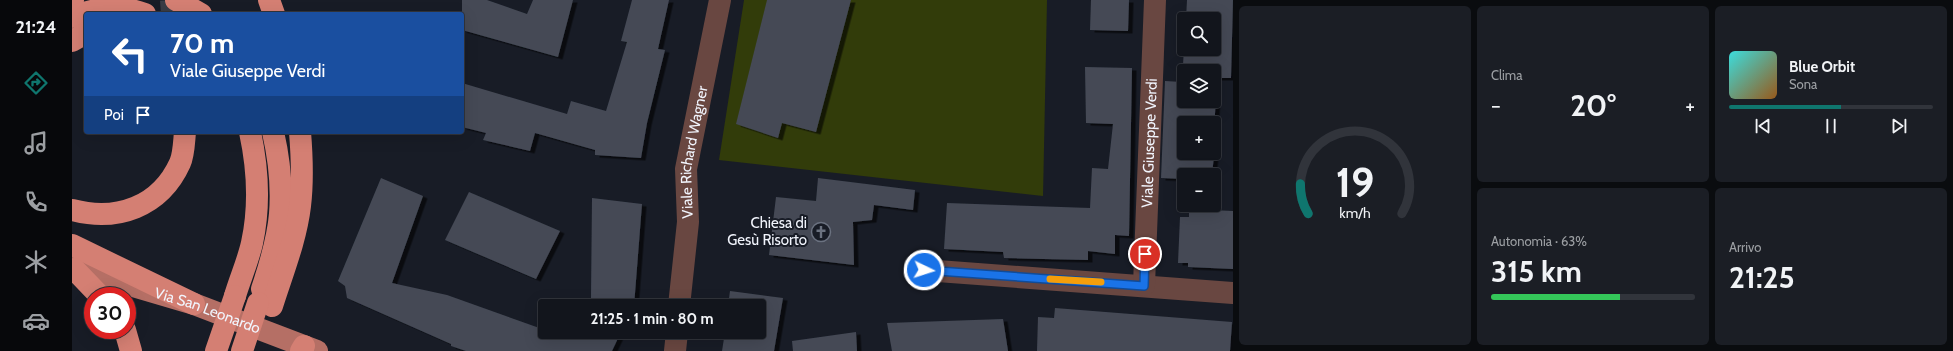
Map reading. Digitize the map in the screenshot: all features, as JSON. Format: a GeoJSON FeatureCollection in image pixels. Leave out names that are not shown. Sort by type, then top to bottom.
{"type":"FeatureCollection","features":[{"type":"Feature","properties":{"kind":"highway"},"geometry":{"type":"LineString","coordinates":[[176,0],[197,12]]}},
{"type":"Feature","properties":{"kind":"highway"},"geometry":{"type":"LineString","coordinates":[[269,0],[273,12]]}},
{"type":"Feature","properties":{"kind":"highway"},"geometry":{"type":"LineString","coordinates":[[85,12],[111,8],[139,12]]}},
{"type":"Feature","properties":{"kind":"highway"},"geometry":{"type":"LineString","coordinates":[[72,17],[84,12]]}},
{"type":"Feature","properties":{"kind":"highway"},"geometry":{"type":"LineString","coordinates":[[72,41],[84,33]]}},
{"type":"Feature","properties":{"kind":"highway"},"geometry":{"type":"LineString","coordinates":[[72,210],[89,215],[108,214],[131,210],[150,200],[167,184],[181,162],[185,134]]}},
{"type":"Feature","properties":{"kind":"highway"},"geometry":{"type":"LineString","coordinates":[[216,351],[252,244],[258,180],[250,134]]}},
{"type":"Feature","properties":{"kind":"highway"},"geometry":{"type":"LineString","coordinates":[[256,351],[265,305],[268,270],[280,215],[280,187],[273,134]]}},
{"type":"Feature","properties":{"kind":"highway"},"geometry":{"type":"LineString","coordinates":[[242,351],[265,305],[290,249],[300,207],[302,177],[300,134]]}},
{"type":"Feature","properties":{"kind":"highway"},"geometry":{"type":"LineString","coordinates":[[72,245],[194,304]]}},
{"type":"Feature","properties":{"kind":"highway"},"geometry":{"type":"LineString","coordinates":[[73,268],[91,287]]}},
{"type":"Feature","properties":{"kind":"highway"},"geometry":{"type":"LineString","coordinates":[[128,339],[131,351]]}},
{"type":"Feature","properties":{"kind":"main road","name":"Via San Leonardo"},"geometry":{"type":"LineString","coordinates":[[73,268],[194,304],[308,349]]}},
{"type":"Feature","properties":{"kind":"street","name":"Viale Richard Wagner"},"geometry":{"type":"LineString","coordinates":[[680,299],[688,222],[686,169],[720,0]]}},
{"type":"Feature","properties":{"kind":"street","name":"Viale Giuseppe Verdi"},"geometry":{"type":"LineString","coordinates":[[1144,286],[1155,0]]}},
{"type":"Feature","properties":{"kind":"street"},"geometry":{"type":"LineString","coordinates":[[924,270],[1233,293]]}},
{"type":"Feature","properties":{"kind":"street"},"geometry":{"type":"LineString","coordinates":[[675,351],[676,339]]}},
{"type":"Feature","properties":{"kind":"green space"},"geometry":{"type":"Polygon","coordinates":[[[744,0],[1047,0],[1043,196],[719,160],[744,0]]]}},
{"type":"Feature","properties":{"kind":"building"},"geometry":{"type":"Polygon","coordinates":[[[462,0],[487,0],[527,14],[533,0],[573,0],[558,57],[464,31],[464,12],[462,12],[462,0]]]}},
{"type":"Feature","properties":{"kind":"building"},"geometry":{"type":"Polygon","coordinates":[[[632,0],[669,0],[658,49],[665,50],[647,123],[641,158],[595,155],[595,150],[535,133],[530,151],[483,140],[486,133],[464,128],[464,84],[567,114],[571,101],[606,111],[627,42],[621,41],[632,0]]]}},
{"type":"Feature","properties":{"kind":"building"},"geometry":{"type":"Polygon","coordinates":[[[767,0],[851,0],[816,132],[782,123],[778,138],[736,124],[767,0]]]}},
{"type":"Feature","properties":{"kind":"building"},"geometry":{"type":"Polygon","coordinates":[[[1091,0],[1129,0],[1128,31],[1090,30],[1091,0]]]}},
{"type":"Feature","properties":{"kind":"building"},"geometry":{"type":"Polygon","coordinates":[[[1187,0],[1233,0],[1231,78],[1221,78],[1221,64],[1183,64],[1184,56],[1221,56],[1221,12],[1186,12],[1187,0]]]}},
{"type":"Feature","properties":{"kind":"building"},"geometry":{"type":"Polygon","coordinates":[[[1085,67],[1132,68],[1129,236],[1115,235],[1115,254],[1088,251],[1088,260],[1004,258],[1003,252],[944,249],[947,203],[1090,208],[1092,168],[1108,169],[1113,124],[1086,123],[1085,67]]]}},
{"type":"Feature","properties":{"kind":"building"},"geometry":{"type":"Polygon","coordinates":[[[1165,81],[1177,82],[1177,108],[1215,108],[1215,116],[1177,116],[1177,160],[1214,160],[1213,168],[1177,168],[1177,179],[1161,178],[1165,81]]]}},
{"type":"Feature","properties":{"kind":"building"},"geometry":{"type":"Polygon","coordinates":[[[381,178],[423,196],[392,283],[447,295],[538,328],[538,339],[618,339],[612,351],[466,351],[451,346],[451,344],[347,298],[345,286],[338,281],[381,178]]]}},
{"type":"Feature","properties":{"kind":"building","name":"Chiesa di Gesù Risorto"},"geometry":{"type":"Polygon","coordinates":[[[818,178],[915,190],[913,210],[874,205],[872,220],[853,222],[854,265],[769,255],[776,197],[816,201],[818,178]]]}},
{"type":"Feature","properties":{"kind":"building"},"geometry":{"type":"Polygon","coordinates":[[[469,192],[560,231],[536,279],[445,240],[469,192]]]}},
{"type":"Feature","properties":{"kind":"building"},"geometry":{"type":"Polygon","coordinates":[[[592,198],[642,204],[635,299],[591,298],[592,198]]]}},
{"type":"Feature","properties":{"kind":"building"},"geometry":{"type":"Polygon","coordinates":[[[1233,211],[1233,269],[1188,267],[1188,263],[1178,263],[1180,217],[1189,217],[1189,212],[1233,211]]]}},
{"type":"Feature","properties":{"kind":"building"},"geometry":{"type":"Polygon","coordinates":[[[730,291],[783,298],[774,351],[722,351],[724,339],[766,339],[766,299],[729,299],[730,291]]]}},
{"type":"Feature","properties":{"kind":"building"},"geometry":{"type":"Polygon","coordinates":[[[1055,308],[1232,322],[1230,351],[1037,351],[1038,317],[1054,318],[1055,308]]]}},
{"type":"Feature","properties":{"kind":"building"},"geometry":{"type":"Polygon","coordinates":[[[1003,319],[1008,351],[892,351],[887,323],[1003,319]]]}},
{"type":"Feature","properties":{"kind":"building"},"geometry":{"type":"Polygon","coordinates":[[[856,332],[857,351],[793,351],[792,341],[856,332]]]}},
{"type":"Feature","properties":{"kind":"tunnel"},"geometry":{"type":"LineString","coordinates":[[171,0],[172,12]]}},
{"type":"Feature","properties":{"kind":"slow traffic"},"geometry":{"type":"LineString","coordinates":[[1050,279],[1101,282]]}},
{"type":"Feature","properties":{"kind":"place","name":"Chiesa di Gesù Risorto"},"geometry":{"type":"Point","coordinates":[821,232]}},
{"type":"Feature","properties":{"kind":"route"},"geometry":{"type":"LineString","coordinates":[[924,270],[1144,286],[1145,254]]}}]}
